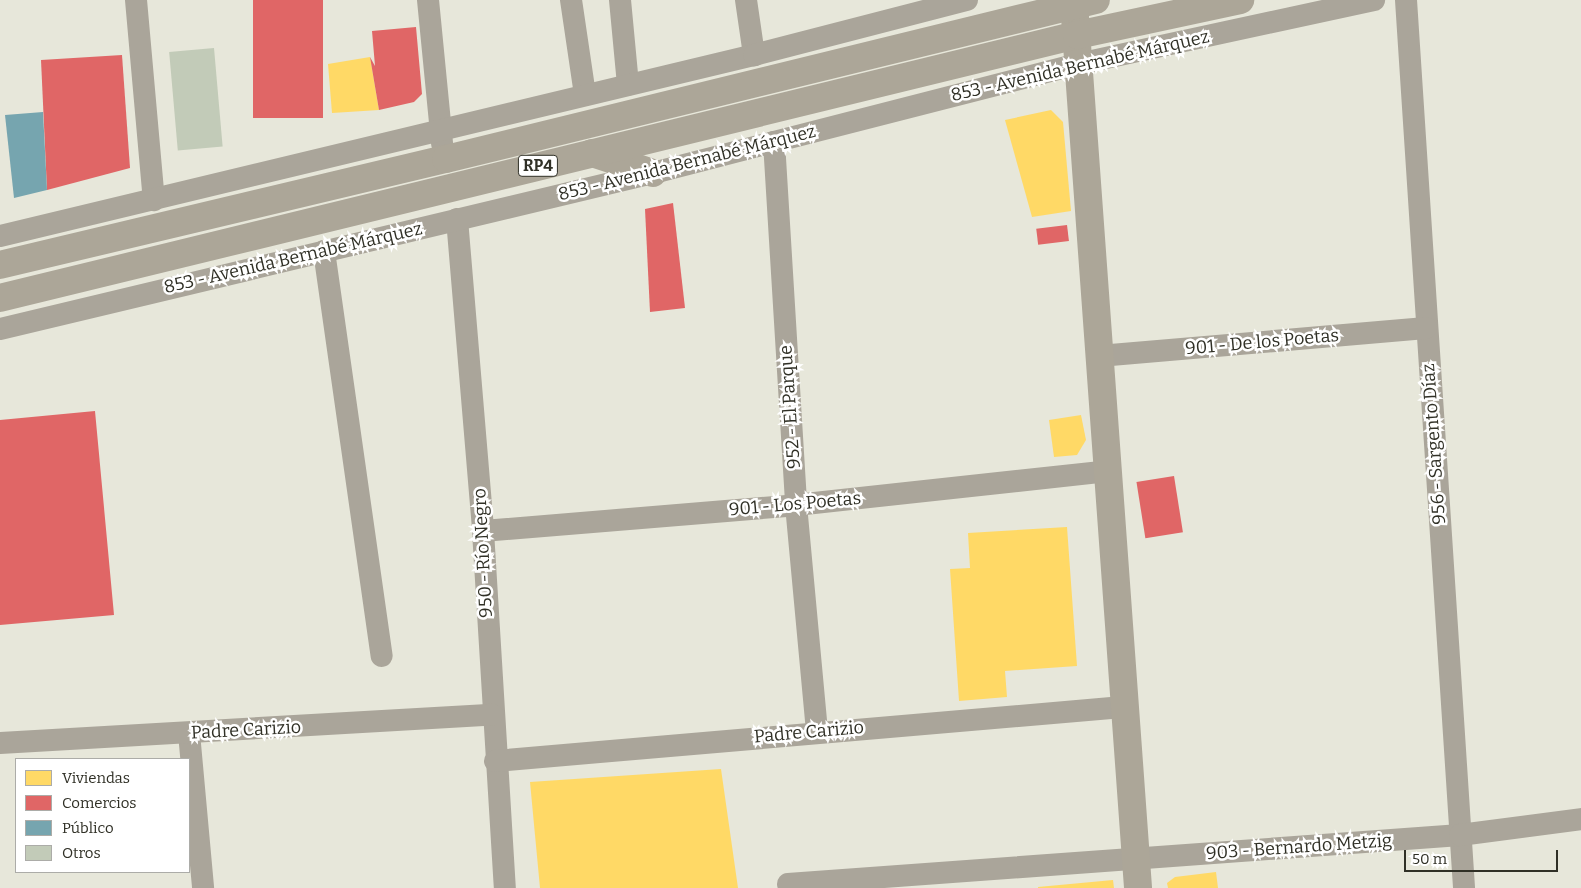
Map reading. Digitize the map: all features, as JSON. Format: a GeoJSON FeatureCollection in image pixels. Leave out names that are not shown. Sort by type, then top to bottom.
{"type":"FeatureCollection","features":[{"type":"Feature","properties":{"kind":"main road","name":"853 - Avenida Bernabé Márquez"},"geometry":{"type":"LineString","coordinates":[[0,298],[1077,35],[1240,0]]}},
{"type":"Feature","properties":{"kind":"main road"},"geometry":{"type":"LineString","coordinates":[[1081,2],[1077,35],[1078,64],[1108,471],[1123,707],[1138,888]]}},
{"type":"Feature","properties":{"kind":"main road","name":"RP4"},"geometry":{"type":"LineString","coordinates":[[0,265],[446,160],[1081,2]]}},
{"type":"Feature","properties":{"kind":"main road"},"geometry":{"type":"LineString","coordinates":[[592,153],[653,173]]}},
{"type":"Feature","properties":{"kind":"street"},"geometry":{"type":"LineString","coordinates":[[136,0],[154,200]]}},
{"type":"Feature","properties":{"kind":"street"},"geometry":{"type":"LineString","coordinates":[[428,0],[438,129],[446,160]]}},
{"type":"Feature","properties":{"kind":"street"},"geometry":{"type":"LineString","coordinates":[[571,0],[585,95]]}},
{"type":"Feature","properties":{"kind":"street"},"geometry":{"type":"LineString","coordinates":[[620,0],[628,85]]}},
{"type":"Feature","properties":{"kind":"street"},"geometry":{"type":"LineString","coordinates":[[746,0],[754,54]]}},
{"type":"Feature","properties":{"kind":"street","name":"853 - Avenida Bernabé Márquez"},"geometry":{"type":"LineString","coordinates":[[0,329],[653,173],[1078,64],[1374,0]]}},
{"type":"Feature","properties":{"kind":"street","name":"956 - Sargento Díaz"},"geometry":{"type":"LineString","coordinates":[[1406,0],[1464,888]]}},
{"type":"Feature","properties":{"kind":"street"},"geometry":{"type":"LineString","coordinates":[[0,236],[154,200],[438,129],[628,85],[960,1]]}},
{"type":"Feature","properties":{"kind":"street","name":"952 - El Parque"},"geometry":{"type":"LineString","coordinates":[[774,142],[796,505],[817,731]]}},
{"type":"Feature","properties":{"kind":"street","name":"950 - Río Negro"},"geometry":{"type":"LineString","coordinates":[[457,219],[483,531],[492,715],[505,888]]}},
{"type":"Feature","properties":{"kind":"street"},"geometry":{"type":"LineString","coordinates":[[324,251],[382,656]]}},
{"type":"Feature","properties":{"kind":"street","name":"901 - De los Poetas"},"geometry":{"type":"LineString","coordinates":[[1099,356],[1426,328]]}},
{"type":"Feature","properties":{"kind":"street","name":"901 - Los Poetas"},"geometry":{"type":"LineString","coordinates":[[483,531],[796,505],[1108,471]]}},
{"type":"Feature","properties":{"kind":"street","name":"Padre Carizio"},"geometry":{"type":"LineString","coordinates":[[495,761],[817,731],[1123,707]]}},
{"type":"Feature","properties":{"kind":"street","name":"Padre Carizio"},"geometry":{"type":"LineString","coordinates":[[0,743],[492,715]]}},
{"type":"Feature","properties":{"kind":"street"},"geometry":{"type":"LineString","coordinates":[[189,733],[203,888]]}},
{"type":"Feature","properties":{"kind":"street","name":"903 - Bernardo Metzig"},"geometry":{"type":"LineString","coordinates":[[788,884],[1460,835],[1581,820]]}},
{"type":"Feature","properties":{"kind":"building: Viviendas"},"geometry":{"type":"Polygon","coordinates":[[[370,57],[379,110],[332,113],[328,64],[370,57]]]}},
{"type":"Feature","properties":{"kind":"building: Viviendas"},"geometry":{"type":"Polygon","coordinates":[[[1051,110],[1063,122],[1071,211],[1032,217],[1005,120],[1051,110]]]}},
{"type":"Feature","properties":{"kind":"building: Viviendas"},"geometry":{"type":"Polygon","coordinates":[[[1081,415],[1086,440],[1077,455],[1054,457],[1049,420],[1081,415]]]}},
{"type":"Feature","properties":{"kind":"building: Viviendas"},"geometry":{"type":"Polygon","coordinates":[[[1067,527],[1077,666],[1005,671],[1007,697],[959,701],[950,569],[970,568],[968,533],[1067,527]]]}},
{"type":"Feature","properties":{"kind":"building: Viviendas"},"geometry":{"type":"Polygon","coordinates":[[[721,769],[738,888],[540,888],[530,782],[721,769]]]}},
{"type":"Feature","properties":{"kind":"building: Viviendas"},"geometry":{"type":"Polygon","coordinates":[[[1216,872],[1218,888],[1168,888],[1167,883],[1175,877],[1216,872]]]}},
{"type":"Feature","properties":{"kind":"building: Viviendas"},"geometry":{"type":"Polygon","coordinates":[[[1113,880],[1114,888],[1038,888],[1038,887],[1113,880]]]}},
{"type":"Feature","properties":{"kind":"building: Comercios"},"geometry":{"type":"Polygon","coordinates":[[[253,0],[323,0],[323,118],[253,118],[253,0]]]}},
{"type":"Feature","properties":{"kind":"building: Comercios"},"geometry":{"type":"Polygon","coordinates":[[[416,27],[422,94],[414,102],[379,110],[370,57],[375,66],[372,31],[416,27]]]}},
{"type":"Feature","properties":{"kind":"building: Comercios"},"geometry":{"type":"Polygon","coordinates":[[[122,55],[130,168],[47,190],[41,60],[122,55]]]}},
{"type":"Feature","properties":{"kind":"building: Comercios"},"geometry":{"type":"Polygon","coordinates":[[[673,203],[685,308],[650,312],[645,209],[673,203]]]}},
{"type":"Feature","properties":{"kind":"building: Comercios"},"geometry":{"type":"Polygon","coordinates":[[[1067,225],[1069,241],[1038,245],[1036,229],[1067,225]]]}},
{"type":"Feature","properties":{"kind":"building: Comercios"},"geometry":{"type":"Polygon","coordinates":[[[95,411],[114,615],[0,625],[0,420],[95,411]]]}},
{"type":"Feature","properties":{"kind":"building: Comercios"},"geometry":{"type":"Polygon","coordinates":[[[1174,476],[1183,532],[1145,538],[1136,482],[1174,476]]]}},
{"type":"Feature","properties":{"kind":"building: Público"},"geometry":{"type":"Polygon","coordinates":[[[43,112],[47,190],[14,198],[5,115],[43,112]]]}},
{"type":"Feature","properties":{"kind":"building: Otros"},"geometry":{"type":"Polygon","coordinates":[[[214,48],[223,147],[178,151],[169,52],[214,48]]]}}]}
